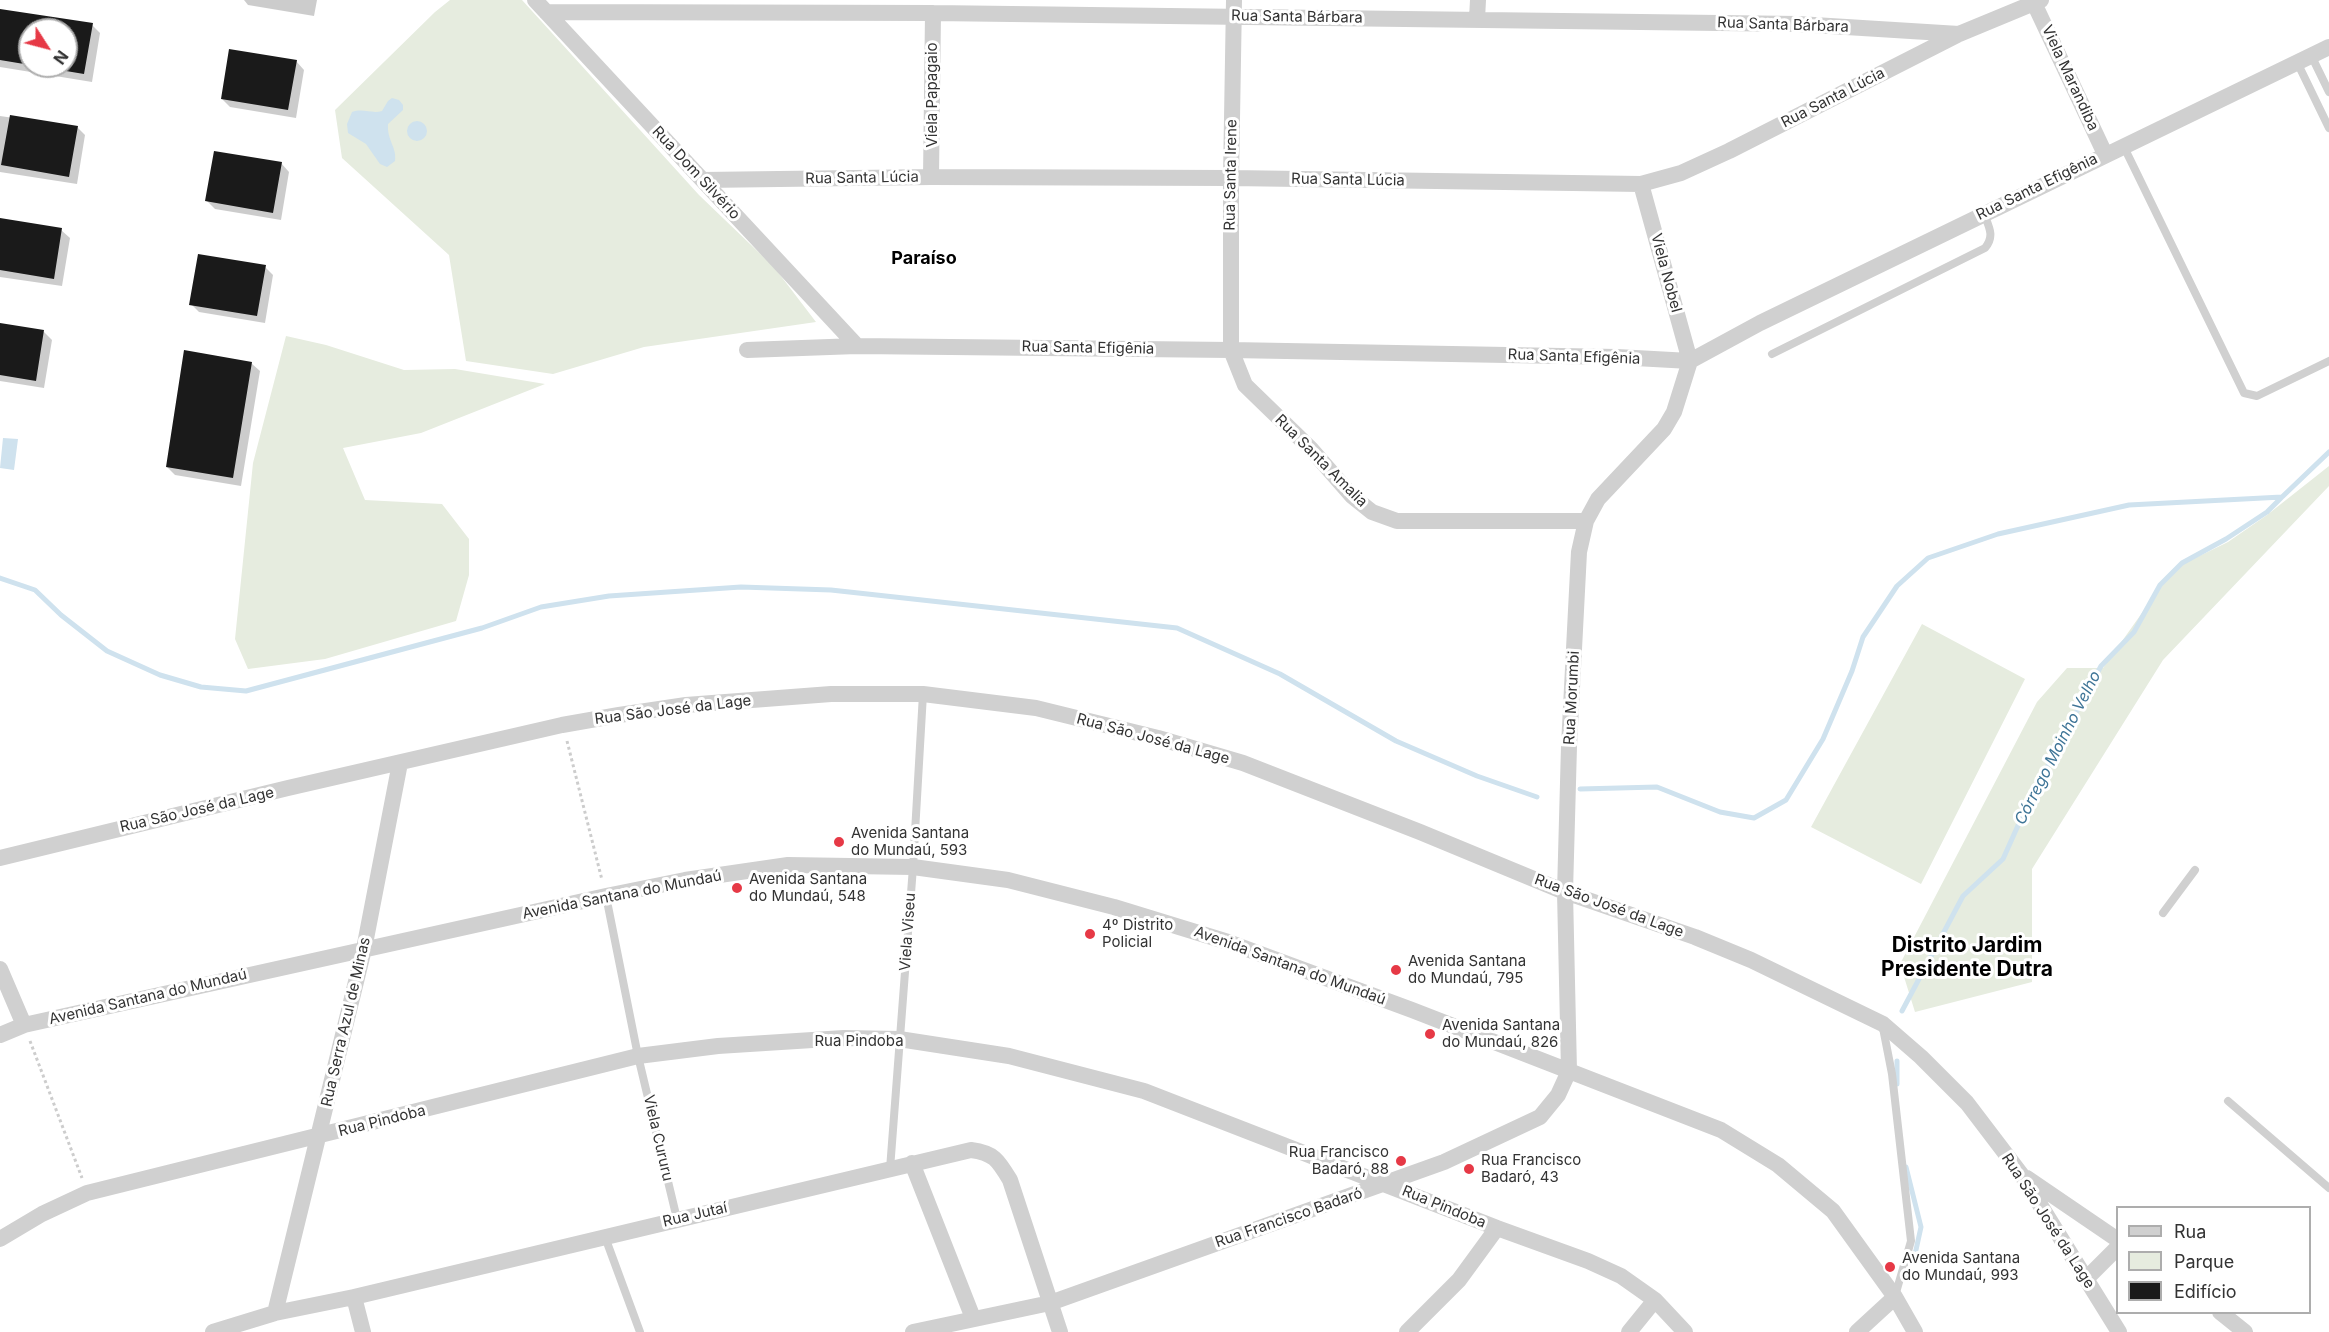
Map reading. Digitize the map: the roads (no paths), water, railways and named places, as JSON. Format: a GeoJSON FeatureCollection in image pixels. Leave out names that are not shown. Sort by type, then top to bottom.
{"type":"FeatureCollection","features":[{"type":"Feature","properties":{"kind":"street"},"geometry":{"type":"LineString","coordinates":[[1477,19],[1478,0]]}},
{"type":"Feature","properties":{"kind":"street","name":"Rua Santa Bárbara"},"geometry":{"type":"LineString","coordinates":[[540,6],[824,6],[933,13],[1234,8],[1477,19],[1798,24],[1959,34],[2037,2]]}},
{"type":"Feature","properties":{"kind":"street","name":"Viela Marandiba"},"geometry":{"type":"LineString","coordinates":[[2037,2],[2105,153]]}},
{"type":"Feature","properties":{"kind":"street","name":"Rua Dom Silvério"},"geometry":{"type":"LineString","coordinates":[[540,6],[857,346]]}},
{"type":"Feature","properties":{"kind":"street","name":"Rua Santa Irene"},"geometry":{"type":"LineString","coordinates":[[1231,350],[1234,8]]}},
{"type":"Feature","properties":{"kind":"street","name":"Viela Papagaio"},"geometry":{"type":"LineString","coordinates":[[931,177],[933,13]]}},
{"type":"Feature","properties":{"kind":"street","name":"Rua Santa Lúcia"},"geometry":{"type":"LineString","coordinates":[[703,180],[931,177],[1231,178],[1641,184],[1681,173],[1729,151],[1959,34]]}},
{"type":"Feature","properties":{"kind":"street","name":"Rua Santa Efigênia"},"geometry":{"type":"LineString","coordinates":[[747,350],[857,346],[1231,350],[1617,357],[1690,361],[1760,323],[2105,153],[2329,47]]}},
{"type":"Feature","properties":{"kind":"street","name":"Viela Nobel"},"geometry":{"type":"LineString","coordinates":[[1641,184],[1690,361]]}},
{"type":"Feature","properties":{"kind":"street","name":"Rua Santa Amalia"},"geometry":{"type":"LineString","coordinates":[[1231,350],[1245,385],[1311,449],[1352,496],[1372,512],[1397,521],[1587,521]]}},
{"type":"Feature","properties":{"kind":"street","name":"Rua Morumbi"},"geometry":{"type":"LineString","coordinates":[[1569,1071],[1565,892],[1569,746],[1579,552],[1587,521],[1598,499],[1664,429],[1674,412],[1690,361]]}},
{"type":"Feature","properties":{"kind":"street","name":"Rua São José da Lage"},"geometry":{"type":"LineString","coordinates":[[0,858],[562,725],[686,705],[831,694],[923,694],[1036,708],[1158,738],[1243,763],[1565,892],[1695,937],[1751,960],[1883,1024],[1921,1057],[1966,1104],[2021,1174],[2119,1332]]}},
{"type":"Feature","properties":{"kind":"street","name":"Rua Serra Azul de Minas"},"geometry":{"type":"LineString","coordinates":[[275,1313],[364,949],[400,763]]}},
{"type":"Feature","properties":{"kind":"street","name":"Avenida Santana do Mundaú"},"geometry":{"type":"LineString","coordinates":[[0,1035],[24,1025],[686,880],[788,865],[913,867],[1008,880],[1114,907],[1228,942],[1721,1130],[1778,1165],[1833,1211],[1895,1297],[1915,1332]]}},
{"type":"Feature","properties":{"kind":"street"},"geometry":{"type":"LineString","coordinates":[[0,969],[24,1025]]}},
{"type":"Feature","properties":{"kind":"street","name":"Rua Pindoba"},"geometry":{"type":"LineString","coordinates":[[0,1239],[42,1214],[87,1193],[638,1056],[729,1045],[844,1038],[899,1039],[1009,1056],[1144,1091],[1588,1261],[1621,1276],[1655,1300],[1685,1332]]}},
{"type":"Feature","properties":{"kind":"street","name":"Rua Francisco Badaró"},"geometry":{"type":"LineString","coordinates":[[913,1332],[1050,1303],[1444,1162],[1540,1117],[1558,1095],[1569,1071]]}},
{"type":"Feature","properties":{"kind":"street","name":"Rua Jutaí"},"geometry":{"type":"LineString","coordinates":[[213,1332],[275,1313],[354,1297],[971,1150],[987,1152],[999,1161],[1010,1180],[1060,1332]]}},
{"type":"Feature","properties":{"kind":"street"},"geometry":{"type":"LineString","coordinates":[[912,1163],[972,1318]]}},
{"type":"Feature","properties":{"kind":"street"},"geometry":{"type":"LineString","coordinates":[[2021,1174],[2116,1239]]}},
{"type":"Feature","properties":{"kind":"street"},"geometry":{"type":"LineString","coordinates":[[1407,1332],[1459,1280],[1497,1228]]}},
{"type":"Feature","properties":{"kind":"street"},"geometry":{"type":"LineString","coordinates":[[2086,1278],[2116,1249]]}},
{"type":"Feature","properties":{"kind":"street"},"geometry":{"type":"LineString","coordinates":[[354,1297],[363,1332]]}},
{"type":"Feature","properties":{"kind":"street"},"geometry":{"type":"LineString","coordinates":[[1857,1332],[1895,1297]]}},
{"type":"Feature","properties":{"kind":"street"},"geometry":{"type":"LineString","coordinates":[[1629,1332],[1655,1300]]}},
{"type":"Feature","properties":{"kind":"street"},"geometry":{"type":"LineString","coordinates":[[2222,1314],[2245,1332]]}},
{"type":"Feature","properties":{"kind":"lane"},"geometry":{"type":"LineString","coordinates":[[2304,58],[2329,92]]}},
{"type":"Feature","properties":{"kind":"lane"},"geometry":{"type":"LineString","coordinates":[[2304,58],[2329,128]]}},
{"type":"Feature","properties":{"kind":"lane"},"geometry":{"type":"LineString","coordinates":[[2123,145],[2244,393],[2257,396],[2329,361]]}},
{"type":"Feature","properties":{"kind":"lane"},"geometry":{"type":"LineString","coordinates":[[1772,354],[1985,248],[1990,241],[1991,231],[1983,213]]}},
{"type":"Feature","properties":{"kind":"lane","name":"Viela Viseu"},"geometry":{"type":"LineString","coordinates":[[890,1169],[913,867],[923,694]]}},
{"type":"Feature","properties":{"kind":"lane"},"geometry":{"type":"LineString","coordinates":[[2163,913],[2195,870]]}},
{"type":"Feature","properties":{"kind":"lane","name":"Viela Cururu"},"geometry":{"type":"LineString","coordinates":[[606,896],[638,1056],[677,1219]]}},
{"type":"Feature","properties":{"kind":"lane"},"geometry":{"type":"LineString","coordinates":[[1883,1024],[1892,1074],[1911,1241],[1895,1297]]}},
{"type":"Feature","properties":{"kind":"lane"},"geometry":{"type":"LineString","coordinates":[[2228,1101],[2329,1188]]}},
{"type":"Feature","properties":{"kind":"lane"},"geometry":{"type":"LineString","coordinates":[[605,1236],[640,1332]]}},
{"type":"Feature","properties":{"kind":"water"},"geometry":{"type":"Polygon","coordinates":[[[392,98],[399,100],[403,105],[403,110],[388,124],[395,161],[387,167],[380,164],[366,144],[348,133],[347,124],[352,112],[382,111],[392,98]]]}},
{"type":"Feature","properties":{"kind":"water"},"geometry":{"type":"Polygon","coordinates":[[[417,121],[424,124],[427,131],[424,138],[417,141],[410,138],[407,131],[410,124],[417,121]]]}},
{"type":"Feature","properties":{"kind":"water"},"geometry":{"type":"Polygon","coordinates":[[[3,438],[18,439],[14,470],[0,468],[3,438]]]}},
{"type":"Feature","properties":{"kind":"waterway"},"geometry":{"type":"LineString","coordinates":[[1580,789],[1657,787],[1720,812],[1754,818],[1786,800],[1823,739],[1852,671],[1863,637],[1897,586],[1928,558],[1998,534],[2129,505],[2282,497],[2329,452]]}},
{"type":"Feature","properties":{"kind":"waterway","name":"Córrego Moinho Velho"},"geometry":{"type":"LineString","coordinates":[[1902,1011],[1963,896],[2003,859],[2029,801],[2101,666],[2134,632],[2160,585],[2182,563],[2226,539],[2267,512],[2281,498]]}},
{"type":"Feature","properties":{"kind":"waterway"},"geometry":{"type":"LineString","coordinates":[[0,578],[35,590],[61,615],[107,651],[160,675],[201,687],[246,691],[482,628],[541,607],[609,596],[741,587],[831,590],[1177,628],[1280,674],[1396,741],[1477,776],[1537,797]]}},
{"type":"Feature","properties":{"kind":"waterway","name":"Córrego Moinho Velho"},"geometry":{"type":"LineString","coordinates":[[1897,1061],[1897,1084]]}},
{"type":"Feature","properties":{"kind":"waterway","name":"Córrego Moinho Velho"},"geometry":{"type":"LineString","coordinates":[[1906,1167],[1921,1227],[1914,1259]]}},
{"type":"Feature","properties":{"kind":"place","name":"Avenida Santana do Mundaú, 593"},"geometry":{"type":"Point","coordinates":[839,842]}},
{"type":"Feature","properties":{"kind":"place","name":"Avenida Santana do Mundaú, 548"},"geometry":{"type":"Point","coordinates":[737,888]}},
{"type":"Feature","properties":{"kind":"place","name":"4º Distrito Policial"},"geometry":{"type":"Point","coordinates":[1090,934]}},
{"type":"Feature","properties":{"kind":"place","name":"Avenida Santana do Mundaú, 795"},"geometry":{"type":"Point","coordinates":[1396,970]}},
{"type":"Feature","properties":{"kind":"place","name":"Avenida Santana do Mundaú, 826"},"geometry":{"type":"Point","coordinates":[1430,1034]}},
{"type":"Feature","properties":{"kind":"place","name":"Rua Francisco Badaró, 88"},"geometry":{"type":"Point","coordinates":[1401,1161]}},
{"type":"Feature","properties":{"kind":"place","name":"Rua Francisco Badaró, 43"},"geometry":{"type":"Point","coordinates":[1469,1169]}},
{"type":"Feature","properties":{"kind":"place","name":"Avenida Santana do Mundaú, 993"},"geometry":{"type":"Point","coordinates":[1890,1267]}},
{"type":"Feature","properties":{"kind":"district","name":"Paraíso"},"geometry":{"type":"Point","coordinates":[924,259]}},
{"type":"Feature","properties":{"kind":"district","name":"Distrito Jardim Presidente Dutra"},"geometry":{"type":"Point","coordinates":[1967,958]}}]}
